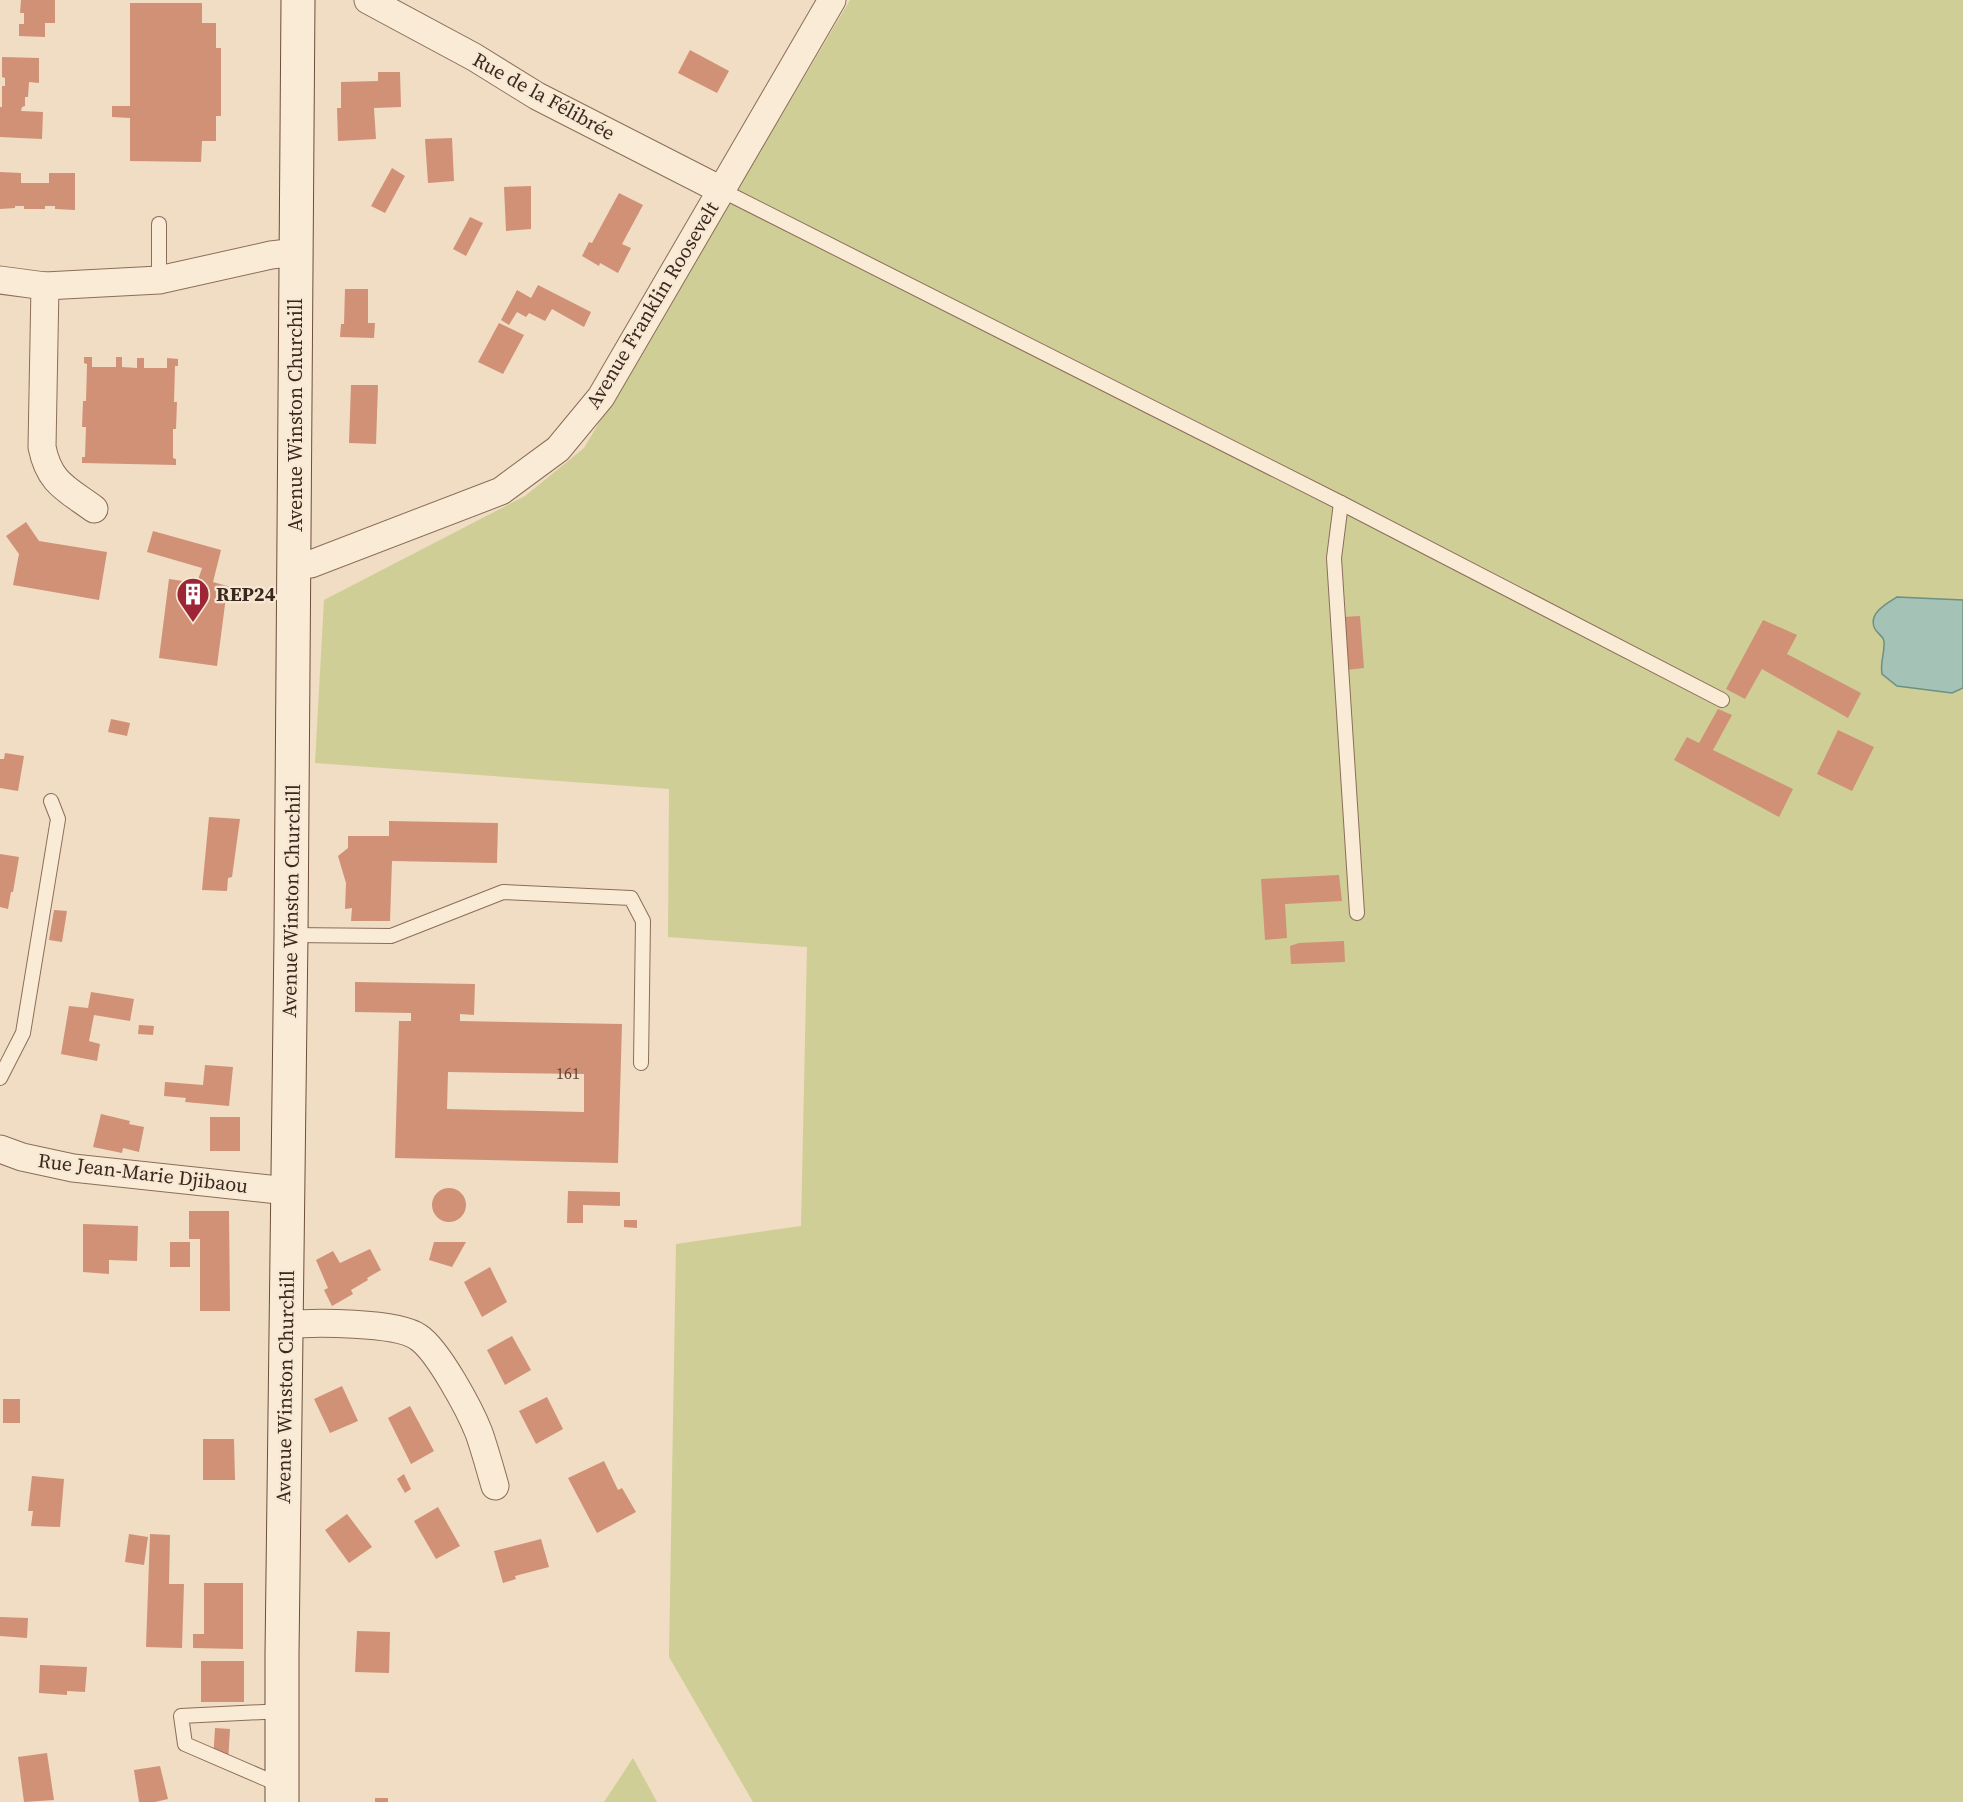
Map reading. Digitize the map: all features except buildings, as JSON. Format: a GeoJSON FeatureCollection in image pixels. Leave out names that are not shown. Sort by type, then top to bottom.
{"type":"FeatureCollection","features":[{"type":"Feature","properties":{"kind":"main road","name":"Avenue Winston Churchill"},"geometry":{"type":"LineString","coordinates":[[282,1794],[298,0]]}},
{"type":"Feature","properties":{"kind":"street","name":"Rue de la Félibrée"},"geometry":{"type":"LineString","coordinates":[[368,0],[474,57],[537,96],[721,190]]}},
{"type":"Feature","properties":{"kind":"street","name":"Avenue Franklin Roosevelt"},"geometry":{"type":"LineString","coordinates":[[294,565],[311,564],[501,491],[558,449],[601,397],[832,0]]}},
{"type":"Feature","properties":{"kind":"street"},"geometry":{"type":"LineString","coordinates":[[0,280],[45,286],[159,280],[272,255],[297,252]]}},
{"type":"Feature","properties":{"kind":"street"},"geometry":{"type":"LineString","coordinates":[[45,286],[42,447],[45,465],[56,481],[94,509]]}},
{"type":"Feature","properties":{"kind":"street","name":"Rue Jean-Marie Djibaou"},"geometry":{"type":"LineString","coordinates":[[0,1149],[73,1168],[288,1191]]}},
{"type":"Feature","properties":{"kind":"street"},"geometry":{"type":"LineString","coordinates":[[286,1325],[306,1323],[379,1327],[400,1329],[418,1336],[442,1364],[478,1432],[495,1486]]}},
{"type":"Feature","properties":{"kind":"lane"},"geometry":{"type":"LineString","coordinates":[[721,190],[1341,503],[1722,700]]}},
{"type":"Feature","properties":{"kind":"lane"},"geometry":{"type":"LineString","coordinates":[[159,224],[159,280]]}},
{"type":"Feature","properties":{"kind":"lane"},"geometry":{"type":"LineString","coordinates":[[1341,503],[1334,558],[1357,913]]}},
{"type":"Feature","properties":{"kind":"lane"},"geometry":{"type":"LineString","coordinates":[[0,1078],[23,1033],[58,819],[51,801]]}},
{"type":"Feature","properties":{"kind":"lane"},"geometry":{"type":"LineString","coordinates":[[291,934],[391,936],[503,892],[631,898],[643,921],[641,1063]]}},
{"type":"Feature","properties":{"kind":"lane"},"geometry":{"type":"LineString","coordinates":[[282,1711],[181,1716],[185,1744],[282,1794]]}},
{"type":"Feature","properties":{"kind":"shaded area"},"geometry":{"type":"Polygon","coordinates":[[[850,0],[1963,0],[1963,1802],[753,1802],[669,1657],[676,1244],[801,1226],[807,947],[668,937],[669,789],[315,763],[324,600],[525,496],[584,448],[850,0]]]}},
{"type":"Feature","properties":{"kind":"shaded area"},"geometry":{"type":"Polygon","coordinates":[[[1897,597],[1963,600],[1963,688],[1952,693],[1897,686],[1882,674],[1884,642],[1873,624],[1879,610],[1897,597]]]}},
{"type":"Feature","properties":{"kind":"shaded area"},"geometry":{"type":"Polygon","coordinates":[[[633,1758],[657,1802],[604,1802],[633,1758]]]}},
{"type":"Feature","properties":{"kind":"place","name":"REP24"},"geometry":{"type":"Point","coordinates":[193,623]}}]}
